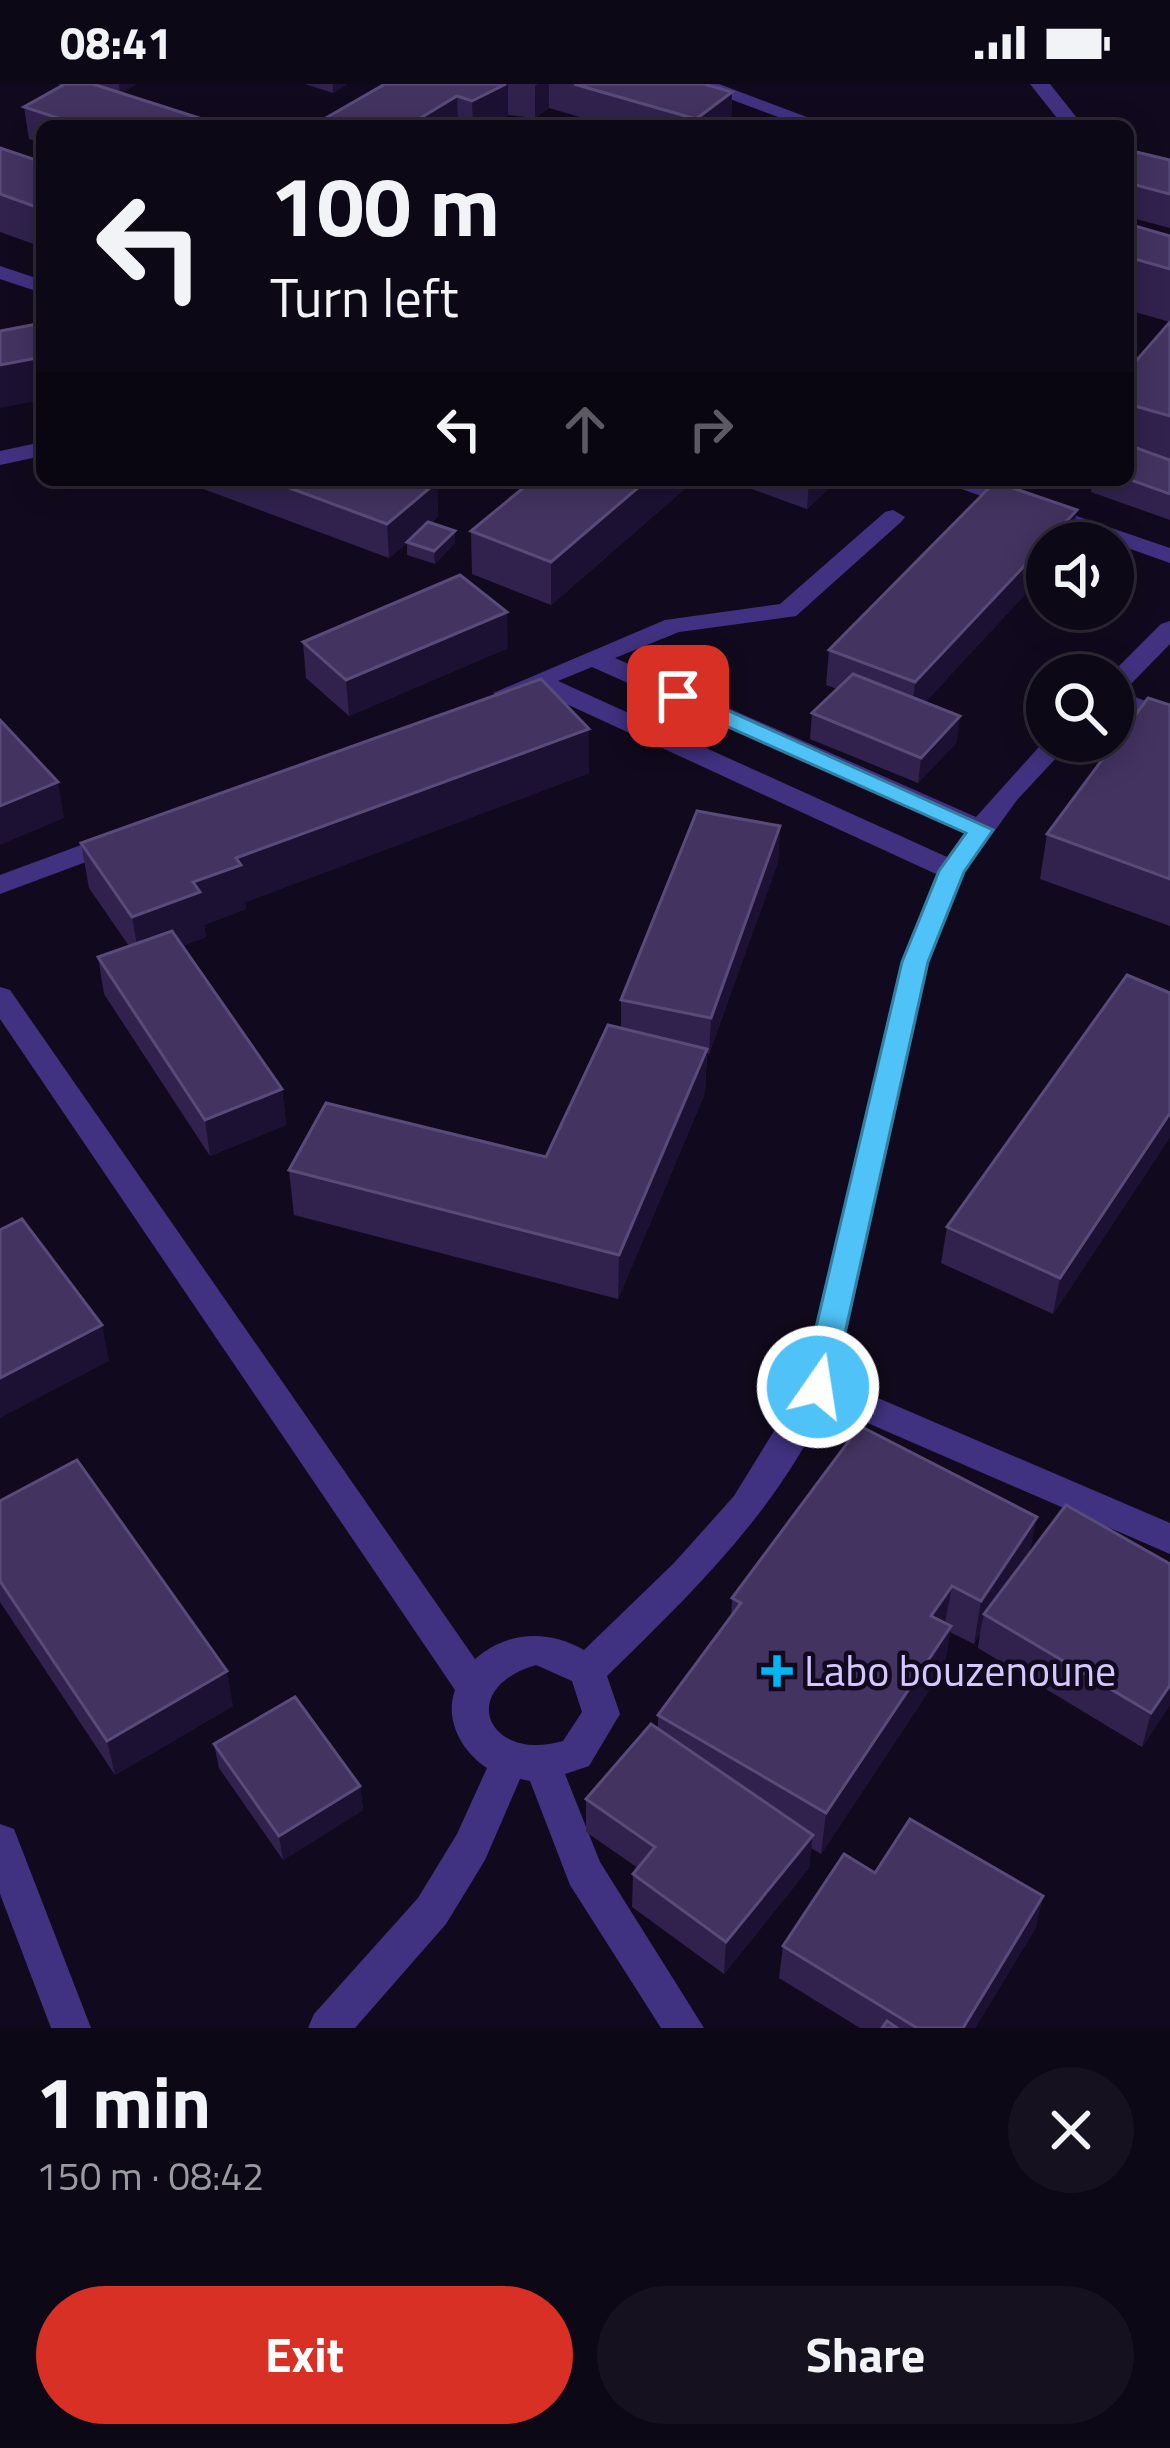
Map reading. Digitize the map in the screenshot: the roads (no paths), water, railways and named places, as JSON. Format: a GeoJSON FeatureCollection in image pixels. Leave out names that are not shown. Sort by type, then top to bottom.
{"type":"FeatureCollection","features":[{"type":"Feature","properties":{"kind":"street"},"geometry":{"type":"LineString","coordinates":[[1040,84],[1066,120]]}},
{"type":"Feature","properties":{"kind":"street"},"geometry":{"type":"LineString","coordinates":[[713,86],[805,120]]}},
{"type":"Feature","properties":{"kind":"street"},"geometry":{"type":"LineString","coordinates":[[0,272],[36,285]]}},
{"type":"Feature","properties":{"kind":"street"},"geometry":{"type":"LineString","coordinates":[[0,458],[36,450]]}},
{"type":"Feature","properties":{"kind":"street"},"geometry":{"type":"LineString","coordinates":[[966,486],[1170,556]]}},
{"type":"Feature","properties":{"kind":"street"},"geometry":{"type":"LineString","coordinates":[[470,706],[691,621],[787,611],[893,518]]}},
{"type":"Feature","properties":{"kind":"street"},"geometry":{"type":"LineString","coordinates":[[1134,666],[1170,629]]}},
{"type":"Feature","properties":{"kind":"street"},"geometry":{"type":"LineString","coordinates":[[591,657],[981,830]]}},
{"type":"Feature","properties":{"kind":"street"},"geometry":{"type":"LineString","coordinates":[[537,681],[952,871]]}},
{"type":"Feature","properties":{"kind":"street"},"geometry":{"type":"LineString","coordinates":[[1134,705],[1170,720]]}},
{"type":"Feature","properties":{"kind":"street"},"geometry":{"type":"LineString","coordinates":[[587,1671],[736,1524],[784,1456],[818,1387],[915,962],[952,871],[1007,794],[1038,762]]}},
{"type":"Feature","properties":{"kind":"street"},"geometry":{"type":"LineString","coordinates":[[0,885],[134,834]]}},
{"type":"Feature","properties":{"kind":"street"},"geometry":{"type":"LineString","coordinates":[[0,997],[473,1686]]}},
{"type":"Feature","properties":{"kind":"street"},"geometry":{"type":"LineString","coordinates":[[818,1387],[1170,1539]]}},
{"type":"Feature","properties":{"kind":"street"},"geometry":{"type":"LineString","coordinates":[[516,1652],[555,1652],[587,1671],[600,1699],[596,1730],[576,1754],[526,1764],[493,1755],[472,1730],[468,1700],[473,1686],[483,1671],[516,1652]]}},
{"type":"Feature","properties":{"kind":"street"},"geometry":{"type":"LineString","coordinates":[[328,2028],[432,1911],[526,1764]]}},
{"type":"Feature","properties":{"kind":"street"},"geometry":{"type":"LineString","coordinates":[[526,1764],[593,1888],[684,2028]]}},
{"type":"Feature","properties":{"kind":"street"},"geometry":{"type":"LineString","coordinates":[[0,1842],[71,2028]]}},
{"type":"Feature","properties":{"kind":"place","name":"Labo bouzenoune"},"geometry":{"type":"Point","coordinates":[777,1671]}}]}
